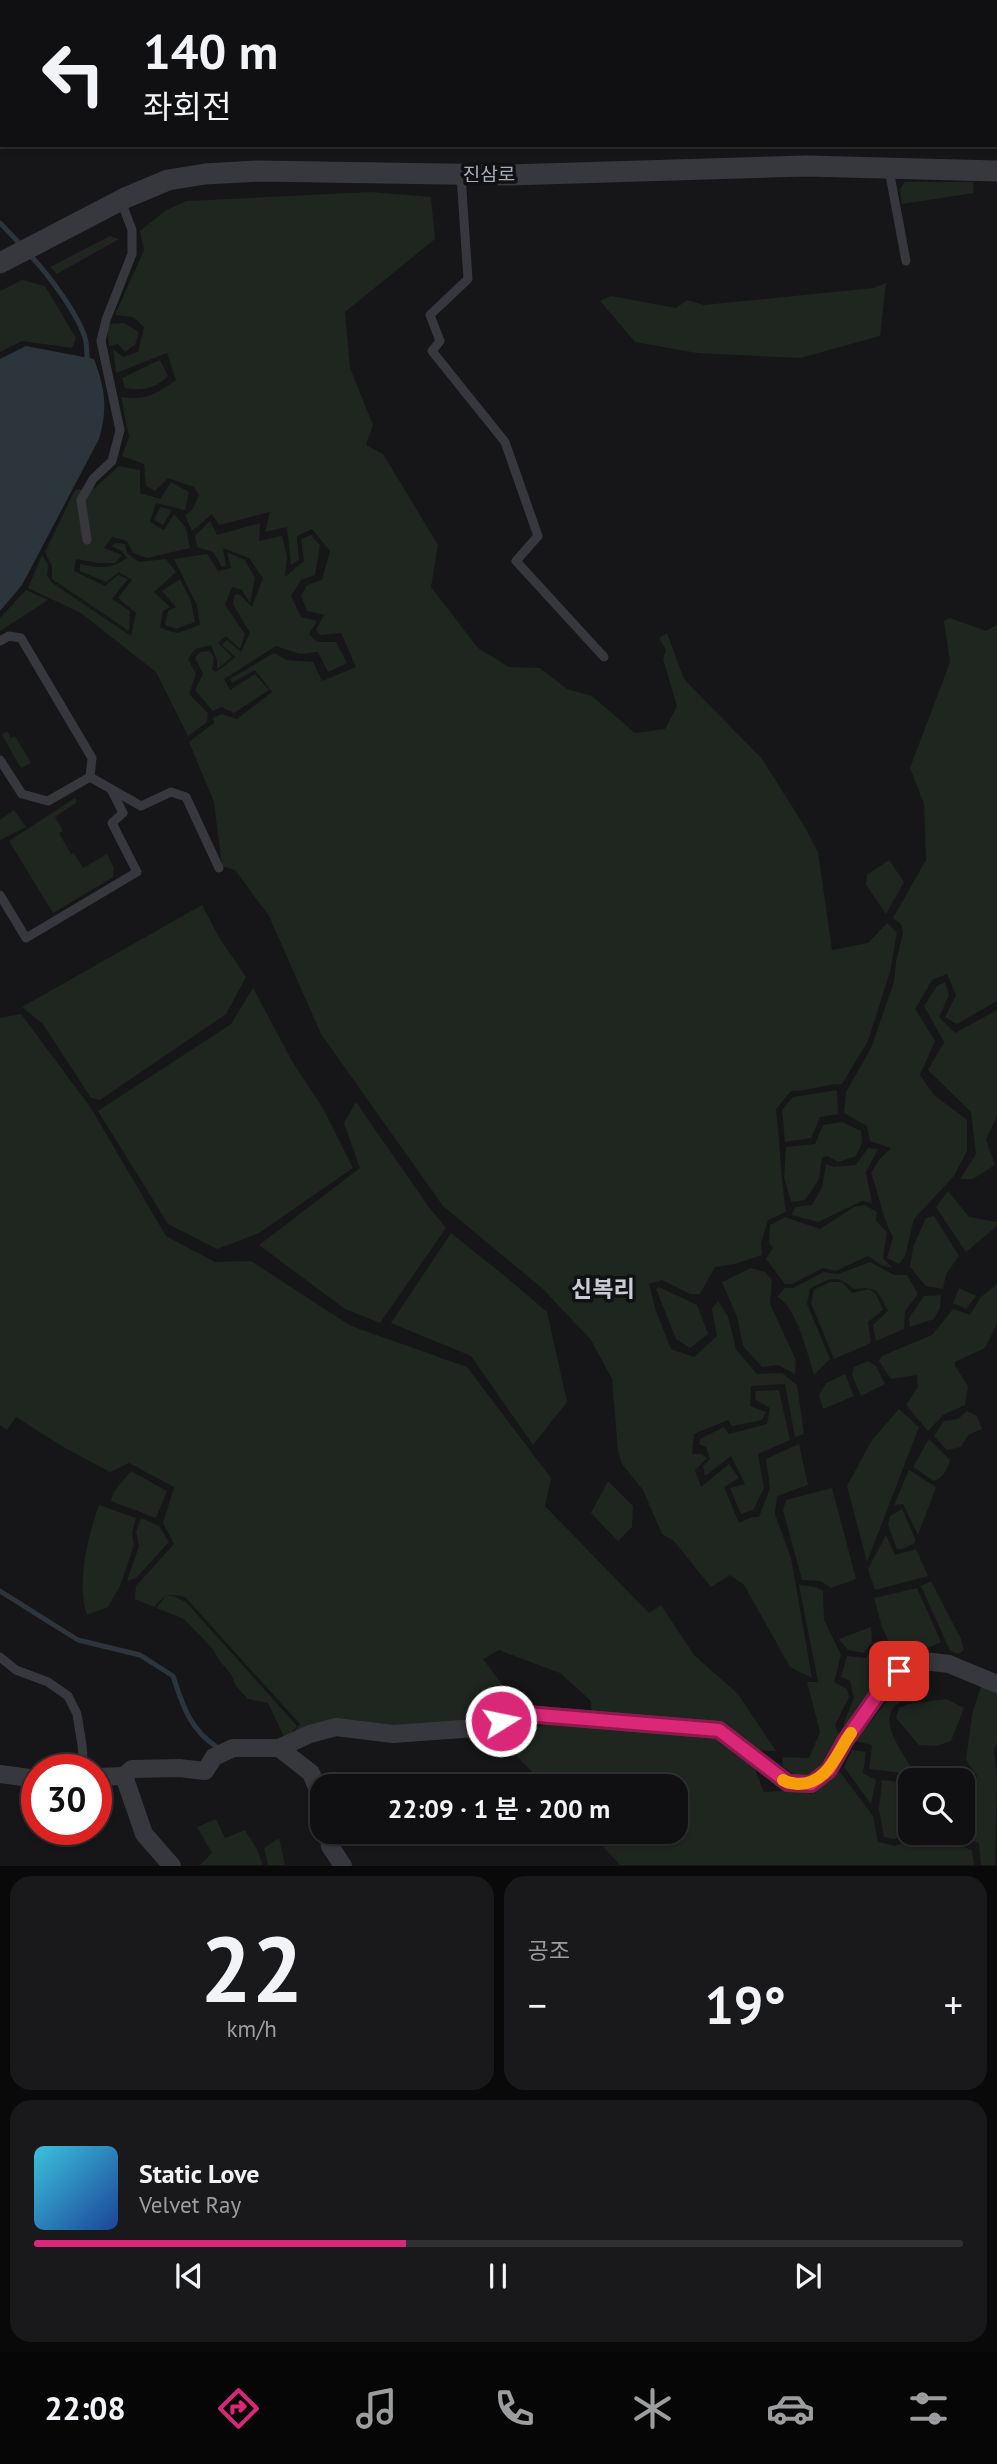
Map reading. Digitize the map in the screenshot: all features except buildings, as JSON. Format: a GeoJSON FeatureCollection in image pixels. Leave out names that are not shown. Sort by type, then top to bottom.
{"type":"FeatureCollection","features":[{"type":"Feature","properties":{"kind":"street","name":"진삼로"},"geometry":{"type":"LineString","coordinates":[[4,261],[168,180],[205,174],[258,171],[509,175],[806,156],[889,168],[997,171]]}},
{"type":"Feature","properties":{"kind":"street"},"geometry":{"type":"LineString","coordinates":[[112,1776],[124,1776],[132,1769],[179,1768],[205,1771],[214,1757],[233,1748],[279,1748],[310,1734],[336,1727],[393,1734],[476,1728],[526,1714],[719,1730],[788,1783],[811,1784],[829,1770],[845,1741],[879,1693],[899,1671],[924,1661],[950,1664],[997,1684]]}},
{"type":"Feature","properties":{"kind":"street"},"geometry":{"type":"LineString","coordinates":[[279,1748],[311,1774]]}},
{"type":"Feature","properties":{"kind":"street"},"geometry":{"type":"LineString","coordinates":[[0,1774],[21,1777]]}},
{"type":"Feature","properties":{"kind":"street"},"geometry":{"type":"LineString","coordinates":[[124,1776],[144,1834],[172,1866]]}},
{"type":"Feature","properties":{"kind":"street"},"geometry":{"type":"LineString","coordinates":[[330,1844],[343,1866]]}},
{"type":"Feature","properties":{"kind":"lane"},"geometry":{"type":"LineString","coordinates":[[889,168],[906,261]]}},
{"type":"Feature","properties":{"kind":"lane"},"geometry":{"type":"LineString","coordinates":[[461,174],[468,279],[430,315],[439,341],[432,351],[505,442],[538,536],[516,561],[604,657]]}},
{"type":"Feature","properties":{"kind":"lane"},"geometry":{"type":"LineString","coordinates":[[87,540],[81,500],[93,479],[112,461],[120,430],[101,341],[106,320],[132,254],[132,230],[121,201]]}},
{"type":"Feature","properties":{"kind":"lane"},"geometry":{"type":"LineString","coordinates":[[0,641],[9,636],[21,638],[92,758],[90,777]]}},
{"type":"Feature","properties":{"kind":"lane"},"geometry":{"type":"LineString","coordinates":[[0,760],[22,794],[48,801],[90,777]]}},
{"type":"Feature","properties":{"kind":"lane"},"geometry":{"type":"LineString","coordinates":[[90,777],[141,806],[171,792],[186,797],[219,868]]}},
{"type":"Feature","properties":{"kind":"lane"},"geometry":{"type":"LineString","coordinates":[[0,895],[26,938],[137,872],[112,823],[123,813],[111,789]]}},
{"type":"Feature","properties":{"kind":"lane"},"geometry":{"type":"LineString","coordinates":[[0,1657],[16,1670],[48,1682],[68,1696],[77,1714],[83,1754]]}},
{"type":"Feature","properties":{"kind":"shaded area"},"geometry":{"type":"Polygon","coordinates":[[[905,182],[973,182],[974,193],[902,204],[900,189],[905,182]]]}},
{"type":"Feature","properties":{"kind":"shaded area"},"geometry":{"type":"Polygon","coordinates":[[[371,192],[431,197],[435,239],[345,312],[350,368],[373,425],[366,445],[383,454],[438,545],[431,587],[478,648],[509,667],[540,668],[567,689],[592,696],[635,733],[665,729],[677,706],[663,659],[666,650],[659,638],[667,633],[684,679],[762,759],[818,852],[832,950],[868,943],[887,923],[897,933],[890,972],[868,1041],[842,1084],[791,1091],[776,1109],[786,1212],[768,1220],[761,1243],[762,1255],[715,1267],[700,1294],[690,1294],[662,1280],[649,1284],[671,1349],[694,1357],[717,1336],[712,1309],[718,1301],[728,1317],[736,1349],[757,1374],[782,1373],[797,1385],[804,1434],[795,1437],[785,1384],[751,1386],[750,1406],[766,1412],[762,1420],[732,1426],[728,1420],[694,1434],[692,1454],[702,1454],[707,1458],[695,1470],[701,1487],[729,1464],[739,1478],[724,1487],[739,1523],[759,1517],[770,1488],[766,1459],[799,1444],[808,1485],[777,1496],[775,1514],[791,1558],[812,1678],[790,1667],[744,1585],[730,1575],[711,1587],[674,1541],[662,1534],[643,1490],[622,1464],[618,1451],[612,1379],[591,1340],[543,1289],[443,1206],[321,1034],[269,916],[235,870],[222,866],[214,802],[189,742],[214,723],[213,718],[221,714],[237,719],[272,692],[255,670],[232,683],[230,679],[274,653],[287,660],[313,662],[322,681],[356,667],[341,633],[320,635],[316,630],[324,615],[307,611],[301,596],[307,585],[322,580],[330,551],[312,529],[297,536],[299,560],[291,565],[287,527],[265,532],[270,512],[219,525],[212,514],[192,531],[185,515],[192,510],[199,495],[194,487],[168,478],[155,491],[146,486],[144,464],[122,456],[129,437],[121,397],[150,395],[176,380],[167,353],[116,373],[113,349],[123,357],[138,352],[144,327],[133,317],[115,315],[144,250],[140,231],[166,210],[187,201],[371,192]]]}},
{"type":"Feature","properties":{"kind":"shaded area"},"geometry":{"type":"Polygon","coordinates":[[[110,236],[119,239],[57,274],[50,267],[110,236]]]}},
{"type":"Feature","properties":{"kind":"shaded area"},"geometry":{"type":"Polygon","coordinates":[[[22,280],[45,286],[76,338],[72,348],[22,341],[0,352],[0,291],[22,280]]]}},
{"type":"Feature","properties":{"kind":"shaded area"},"geometry":{"type":"Polygon","coordinates":[[[886,283],[880,336],[800,358],[697,353],[635,342],[600,301],[611,296],[676,308],[687,300],[704,305],[873,288],[886,283]]]}},
{"type":"Feature","properties":{"kind":"shaded area"},"geometry":{"type":"Polygon","coordinates":[[[124,323],[139,332],[135,345],[125,352],[118,344],[109,346],[107,324],[124,323]]]}},
{"type":"Feature","properties":{"kind":"shaded area"},"geometry":{"type":"Polygon","coordinates":[[[26,346],[94,359],[103,389],[104,418],[99,439],[22,585],[0,611],[0,359],[26,346]]]}},
{"type":"Feature","properties":{"kind":"shaded area"},"geometry":{"type":"Polygon","coordinates":[[[160,360],[168,376],[158,384],[148,388],[125,388],[122,378],[160,360]]]}},
{"type":"Feature","properties":{"kind":"shaded area"},"geometry":{"type":"Polygon","coordinates":[[[119,466],[140,470],[140,493],[160,499],[171,482],[189,492],[185,510],[156,503],[150,522],[164,530],[174,514],[186,528],[190,548],[147,558],[133,553],[127,541],[112,537],[104,548],[122,555],[115,563],[76,559],[74,571],[105,586],[118,575],[128,579],[112,599],[130,611],[129,631],[52,579],[52,566],[45,552],[75,490],[95,488],[119,466]]]}},
{"type":"Feature","properties":{"kind":"shaded area"},"geometry":{"type":"Polygon","coordinates":[[[160,507],[172,510],[163,525],[154,520],[160,507]]]}},
{"type":"Feature","properties":{"kind":"shaded area"},"geometry":{"type":"Polygon","coordinates":[[[210,521],[217,535],[260,523],[259,541],[282,536],[287,557],[285,577],[304,561],[301,539],[311,535],[320,545],[315,575],[301,580],[291,596],[301,617],[317,621],[309,634],[317,642],[336,642],[347,663],[328,672],[318,652],[300,654],[276,646],[224,679],[230,690],[255,674],[269,690],[234,713],[221,707],[213,711],[195,690],[203,674],[195,658],[200,652],[210,651],[214,658],[212,670],[216,672],[236,657],[222,645],[227,640],[241,652],[250,633],[233,604],[235,594],[240,595],[252,607],[263,578],[249,558],[223,548],[226,566],[222,567],[213,552],[197,547],[195,536],[210,521]]]}},
{"type":"Feature","properties":{"kind":"shaded area"},"geometry":{"type":"Polygon","coordinates":[[[116,543],[125,544],[127,553],[139,562],[166,559],[176,572],[154,592],[170,607],[163,611],[160,628],[177,633],[200,625],[197,605],[174,559],[207,554],[218,571],[231,568],[227,552],[245,560],[255,578],[250,603],[242,590],[232,587],[225,605],[245,634],[240,649],[226,636],[218,643],[232,657],[217,669],[217,660],[211,645],[195,649],[188,659],[196,674],[189,694],[208,713],[207,722],[188,736],[156,672],[81,613],[28,588],[42,555],[48,565],[47,575],[51,582],[131,636],[136,613],[118,598],[132,580],[119,572],[106,582],[80,571],[80,564],[104,567],[115,565],[127,558],[122,551],[111,546],[116,543]]]}},
{"type":"Feature","properties":{"kind":"shaded area"},"geometry":{"type":"Polygon","coordinates":[[[180,579],[191,601],[195,622],[176,629],[165,625],[168,611],[176,607],[162,591],[180,579]]]}},
{"type":"Feature","properties":{"kind":"shaded area"},"geometry":{"type":"Polygon","coordinates":[[[26,590],[48,600],[0,631],[0,618],[26,590]]]}},
{"type":"Feature","properties":{"kind":"shaded area"},"geometry":{"type":"Polygon","coordinates":[[[950,618],[986,631],[997,625],[997,1001],[957,1024],[945,1017],[956,995],[947,974],[932,980],[915,1009],[935,1041],[920,1075],[934,1095],[967,1120],[967,1151],[954,1176],[914,1219],[905,1256],[899,1264],[887,1258],[893,1237],[871,1173],[891,1148],[870,1141],[867,1126],[844,1113],[846,1092],[871,1048],[894,982],[903,933],[901,924],[893,918],[926,860],[924,804],[910,768],[950,662],[944,621],[950,618]]]}},
{"type":"Feature","properties":{"kind":"shaded area"},"geometry":{"type":"Polygon","coordinates":[[[7,731],[11,738],[15,736],[31,763],[21,768],[2,735],[7,731]]]}},
{"type":"Feature","properties":{"kind":"shaded area"},"geometry":{"type":"Polygon","coordinates":[[[75,798],[77,802],[55,817],[63,831],[59,833],[83,868],[107,854],[114,868],[113,877],[53,913],[9,841],[75,798]]]}},
{"type":"Feature","properties":{"kind":"shaded area"},"geometry":{"type":"Polygon","coordinates":[[[14,810],[26,827],[0,840],[0,820],[14,810]]]}},
{"type":"Feature","properties":{"kind":"shaded area"},"geometry":{"type":"Polygon","coordinates":[[[889,860],[904,882],[886,914],[866,885],[867,875],[889,860]]]}},
{"type":"Feature","properties":{"kind":"shaded area"},"geometry":{"type":"Polygon","coordinates":[[[202,905],[220,939],[246,977],[226,1014],[100,1100],[91,1098],[43,1024],[22,1007],[202,905]]]}},
{"type":"Feature","properties":{"kind":"shaded area"},"geometry":{"type":"Polygon","coordinates":[[[945,982],[949,995],[939,1017],[955,1033],[997,1010],[997,1116],[986,1139],[995,1165],[973,1179],[960,1179],[976,1154],[971,1112],[928,1070],[944,1042],[924,1006],[937,986],[945,982]]]}},
{"type":"Feature","properties":{"kind":"shaded area"},"geometry":{"type":"Polygon","coordinates":[[[253,988],[292,1061],[324,1110],[353,1168],[259,1233],[217,1249],[168,1224],[98,1111],[231,1024],[253,988]]]}},
{"type":"Feature","properties":{"kind":"shaded area"},"geometry":{"type":"Polygon","coordinates":[[[21,1014],[91,1108],[166,1236],[215,1262],[251,1261],[351,1326],[467,1367],[551,1478],[545,1506],[649,1613],[661,1605],[694,1655],[738,1694],[776,1751],[747,1750],[764,1792],[798,1790],[811,1794],[840,1772],[873,1816],[878,1842],[896,1846],[957,1845],[972,1850],[974,1865],[620,1865],[601,1844],[688,1844],[688,1774],[534,1774],[495,1734],[562,1722],[592,1729],[591,1701],[560,1673],[499,1650],[483,1659],[519,1707],[432,1728],[308,1727],[286,1742],[300,1724],[185,1597],[167,1596],[154,1607],[135,1599],[136,1586],[174,1544],[163,1523],[174,1487],[129,1463],[110,1472],[16,1417],[7,1430],[0,1425],[0,1018],[21,1014]]]}},
{"type":"Feature","properties":{"kind":"shaded area"},"geometry":{"type":"Polygon","coordinates":[[[837,1090],[838,1114],[820,1117],[811,1138],[785,1142],[782,1110],[793,1097],[837,1090]]]}},
{"type":"Feature","properties":{"kind":"shaded area"},"geometry":{"type":"Polygon","coordinates":[[[356,1102],[446,1228],[380,1323],[345,1309],[259,1245],[360,1168],[344,1123],[356,1102]]]}},
{"type":"Feature","properties":{"kind":"shaded area"},"geometry":{"type":"Polygon","coordinates":[[[842,1122],[861,1131],[862,1143],[856,1156],[838,1162],[827,1156],[822,1158],[819,1179],[805,1200],[791,1202],[784,1177],[786,1147],[815,1144],[823,1125],[842,1122]]]}},
{"type":"Feature","properties":{"kind":"shaded area"},"geometry":{"type":"Polygon","coordinates":[[[868,1148],[878,1149],[866,1172],[872,1203],[862,1201],[818,1222],[792,1215],[795,1207],[812,1205],[822,1187],[826,1164],[834,1167],[856,1165],[868,1148]]]}},
{"type":"Feature","properties":{"kind":"shaded area"},"geometry":{"type":"Polygon","coordinates":[[[948,1191],[969,1217],[997,1222],[997,1226],[966,1252],[936,1207],[948,1191]]]}},
{"type":"Feature","properties":{"kind":"shaded area"},"geometry":{"type":"Polygon","coordinates":[[[865,1205],[877,1212],[876,1221],[887,1232],[883,1258],[892,1268],[881,1265],[868,1256],[836,1271],[823,1268],[792,1284],[785,1284],[766,1259],[773,1248],[769,1243],[770,1225],[785,1217],[820,1229],[854,1207],[865,1205]]]}},
{"type":"Feature","properties":{"kind":"shaded area"},"geometry":{"type":"Polygon","coordinates":[[[934,1216],[959,1256],[946,1274],[943,1289],[926,1286],[910,1267],[913,1247],[926,1218],[934,1216]]]}},
{"type":"Feature","properties":{"kind":"shaded area"},"geometry":{"type":"Polygon","coordinates":[[[451,1233],[547,1312],[567,1402],[533,1445],[471,1356],[391,1323],[451,1233]]]}},
{"type":"Feature","properties":{"kind":"shaded area"},"geometry":{"type":"Polygon","coordinates":[[[870,1262],[894,1275],[907,1275],[918,1294],[905,1311],[904,1329],[876,1341],[873,1325],[888,1311],[876,1291],[868,1288],[854,1289],[837,1279],[817,1285],[810,1289],[807,1304],[830,1359],[814,1375],[795,1320],[784,1302],[777,1297],[785,1288],[793,1288],[824,1272],[838,1274],[870,1262]]]}},
{"type":"Feature","properties":{"kind":"shaded area"},"geometry":{"type":"Polygon","coordinates":[[[751,1268],[765,1272],[772,1280],[770,1304],[796,1360],[795,1374],[778,1365],[762,1367],[743,1346],[737,1317],[722,1282],[751,1268]]]}},
{"type":"Feature","properties":{"kind":"shaded area"},"geometry":{"type":"Polygon","coordinates":[[[830,1282],[842,1282],[852,1293],[869,1289],[876,1294],[883,1310],[868,1322],[871,1343],[834,1359],[811,1303],[814,1290],[830,1282]]]}},
{"type":"Feature","properties":{"kind":"shaded area"},"geometry":{"type":"Polygon","coordinates":[[[997,1284],[997,1324],[985,1348],[955,1362],[968,1386],[965,1405],[943,1415],[928,1431],[906,1405],[918,1387],[917,1375],[891,1379],[879,1361],[882,1356],[932,1335],[953,1309],[970,1315],[981,1297],[997,1284]]]}},
{"type":"Feature","properties":{"kind":"shaded area"},"geometry":{"type":"Polygon","coordinates":[[[659,1287],[697,1305],[708,1334],[690,1348],[676,1339],[656,1289],[659,1287]]]}},
{"type":"Feature","properties":{"kind":"shaded area"},"geometry":{"type":"Polygon","coordinates":[[[959,1288],[976,1296],[966,1309],[953,1303],[959,1288]]]}},
{"type":"Feature","properties":{"kind":"shaded area"},"geometry":{"type":"Polygon","coordinates":[[[941,1295],[940,1308],[934,1319],[910,1327],[909,1318],[924,1296],[941,1295]]]}},
{"type":"Feature","properties":{"kind":"shaded area"},"geometry":{"type":"Polygon","coordinates":[[[868,1361],[876,1366],[885,1384],[861,1396],[852,1375],[854,1367],[868,1361]]]}},
{"type":"Feature","properties":{"kind":"shaded area"},"geometry":{"type":"Polygon","coordinates":[[[845,1374],[854,1396],[823,1409],[819,1395],[826,1383],[845,1374]]]}},
{"type":"Feature","properties":{"kind":"shaded area"},"geometry":{"type":"Polygon","coordinates":[[[779,1390],[790,1440],[758,1454],[764,1488],[753,1510],[741,1514],[730,1488],[745,1484],[731,1456],[705,1476],[703,1466],[710,1459],[706,1447],[699,1444],[700,1439],[724,1427],[729,1434],[767,1424],[770,1408],[755,1399],[756,1391],[779,1390]]]}},
{"type":"Feature","properties":{"kind":"shaded area"},"geometry":{"type":"Polygon","coordinates":[[[899,1409],[919,1427],[867,1562],[847,1486],[872,1440],[899,1409]]]}},
{"type":"Feature","properties":{"kind":"shaded area"},"geometry":{"type":"Polygon","coordinates":[[[967,1411],[977,1416],[982,1429],[968,1435],[961,1447],[947,1450],[934,1436],[944,1421],[958,1419],[967,1411]]]}},
{"type":"Feature","properties":{"kind":"shaded area"},"geometry":{"type":"Polygon","coordinates":[[[929,1439],[950,1460],[945,1472],[934,1481],[913,1467],[929,1439]]]}},
{"type":"Feature","properties":{"kind":"shaded area"},"geometry":{"type":"Polygon","coordinates":[[[909,1470],[936,1487],[918,1535],[903,1504],[894,1505],[909,1470]]]}},
{"type":"Feature","properties":{"kind":"shaded area"},"geometry":{"type":"Polygon","coordinates":[[[131,1471],[167,1491],[156,1518],[111,1501],[113,1493],[131,1471]]]}},
{"type":"Feature","properties":{"kind":"shaded area"},"geometry":{"type":"Polygon","coordinates":[[[608,1481],[633,1506],[632,1527],[618,1541],[591,1513],[608,1481]]]}},
{"type":"Feature","properties":{"kind":"shaded area"},"geometry":{"type":"Polygon","coordinates":[[[832,1488],[856,1579],[831,1588],[821,1581],[802,1580],[783,1510],[786,1500],[832,1488]]]}},
{"type":"Feature","properties":{"kind":"shaded area"},"geometry":{"type":"Polygon","coordinates":[[[99,1505],[136,1518],[132,1533],[134,1545],[121,1584],[108,1607],[87,1615],[83,1574],[87,1545],[99,1505]]]}},
{"type":"Feature","properties":{"kind":"shaded area"},"geometry":{"type":"Polygon","coordinates":[[[902,1509],[915,1543],[897,1549],[888,1525],[890,1516],[902,1509]]]}},
{"type":"Feature","properties":{"kind":"shaded area"},"geometry":{"type":"Polygon","coordinates":[[[141,1518],[159,1526],[169,1542],[136,1578],[127,1581],[139,1546],[136,1532],[141,1518]]]}},
{"type":"Feature","properties":{"kind":"shaded area"},"geometry":{"type":"Polygon","coordinates":[[[886,1535],[895,1555],[916,1549],[928,1576],[875,1590],[868,1569],[886,1535]]]}},
{"type":"Feature","properties":{"kind":"shaded area"},"geometry":{"type":"Polygon","coordinates":[[[931,1581],[961,1639],[964,1650],[958,1654],[950,1651],[921,1586],[931,1581]]]}},
{"type":"Feature","properties":{"kind":"shaded area"},"geometry":{"type":"Polygon","coordinates":[[[799,1585],[823,1591],[824,1620],[841,1655],[834,1682],[847,1689],[849,1697],[835,1725],[842,1740],[838,1747],[820,1769],[800,1778],[782,1766],[783,1757],[809,1758],[820,1732],[807,1682],[818,1682],[799,1585]]]}},
{"type":"Feature","properties":{"kind":"shaded area"},"geometry":{"type":"Polygon","coordinates":[[[917,1588],[941,1642],[898,1661],[882,1627],[874,1598],[917,1588]]]}},
{"type":"Feature","properties":{"kind":"shaded area"},"geometry":{"type":"Polygon","coordinates":[[[166,1596],[186,1602],[297,1726],[284,1742],[268,1703],[248,1699],[236,1686],[231,1674],[212,1648],[184,1619],[156,1608],[166,1596]]]}},
{"type":"Feature","properties":{"kind":"shaded area"},"geometry":{"type":"Polygon","coordinates":[[[871,1627],[872,1642],[864,1653],[848,1650],[839,1639],[871,1627]]]}},
{"type":"Feature","properties":{"kind":"shaded area"},"geometry":{"type":"Polygon","coordinates":[[[874,1648],[889,1670],[847,1728],[843,1725],[854,1698],[850,1681],[841,1677],[847,1656],[866,1658],[874,1648]]]}},
{"type":"Feature","properties":{"kind":"shaded area"},"geometry":{"type":"Polygon","coordinates":[[[900,1685],[908,1697],[894,1707],[889,1721],[894,1737],[910,1766],[898,1768],[898,1773],[869,1769],[872,1745],[855,1741],[900,1685]]]}},
{"type":"Feature","properties":{"kind":"shaded area"},"geometry":{"type":"Polygon","coordinates":[[[981,1686],[997,1693],[997,1743],[994,1750],[997,1777],[995,1865],[981,1865],[979,1843],[975,1842],[977,1776],[975,1768],[972,1768],[966,1760],[972,1715],[981,1686]]]}},
{"type":"Feature","properties":{"kind":"shaded area"},"geometry":{"type":"Polygon","coordinates":[[[946,1699],[964,1708],[951,1741],[936,1746],[919,1745],[896,1718],[899,1708],[908,1704],[946,1699]]]}},
{"type":"Feature","properties":{"kind":"shaded area"},"geometry":{"type":"Polygon","coordinates":[[[852,1750],[866,1752],[863,1773],[876,1780],[871,1804],[844,1767],[852,1750]]]}},
{"type":"Feature","properties":{"kind":"shaded area"},"geometry":{"type":"Polygon","coordinates":[[[882,1780],[898,1782],[898,1837],[884,1837],[879,1809],[882,1780]]]}},
{"type":"Feature","properties":{"kind":"shaded area"},"geometry":{"type":"Polygon","coordinates":[[[216,1819],[225,1838],[245,1830],[263,1865],[200,1865],[212,1853],[197,1827],[216,1819]]]}},
{"type":"Feature","properties":{"kind":"shaded area"},"geometry":{"type":"Polygon","coordinates":[[[279,1838],[285,1865],[268,1865],[264,1848],[279,1838]]]}},
{"type":"Feature","properties":{"kind":"waterway"},"geometry":{"type":"LineString","coordinates":[[0,223],[21,245]]}},
{"type":"Feature","properties":{"kind":"waterway"},"geometry":{"type":"LineString","coordinates":[[30,255],[78,320],[86,342],[87,364]]}},
{"type":"Feature","properties":{"kind":"waterway"},"geometry":{"type":"LineString","coordinates":[[0,1591],[78,1640],[140,1655],[173,1676],[194,1724],[200,1733],[217,1747]]}},
{"type":"Feature","properties":{"kind":"slow traffic"},"geometry":{"type":"LineString","coordinates":[[783,1780],[788,1783],[811,1784],[829,1770],[851,1733]]}},
{"type":"Feature","properties":{"kind":"district","name":"신복리"},"geometry":{"type":"Point","coordinates":[603,1288]}},
{"type":"Feature","properties":{"kind":"route"},"geometry":{"type":"LineString","coordinates":[[501,1721],[526,1714],[719,1730],[788,1783],[811,1784],[829,1770],[845,1741],[879,1693],[899,1671]]}}]}
